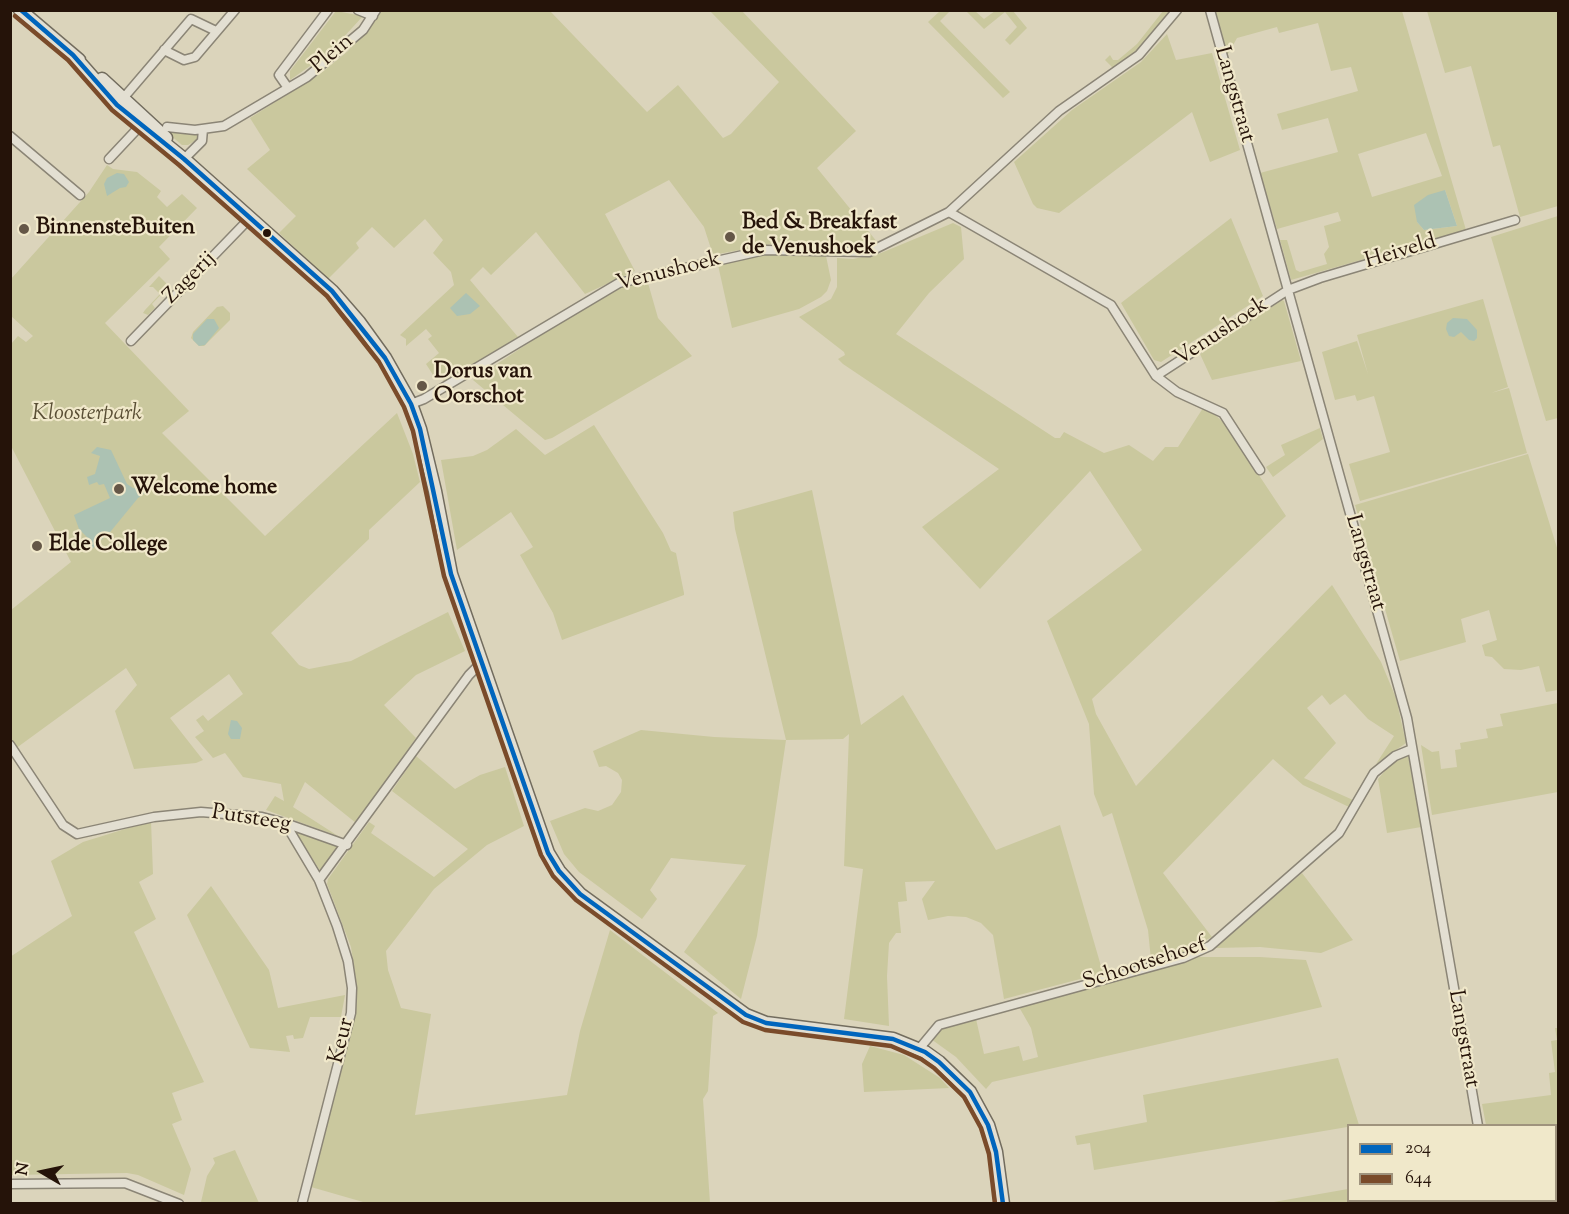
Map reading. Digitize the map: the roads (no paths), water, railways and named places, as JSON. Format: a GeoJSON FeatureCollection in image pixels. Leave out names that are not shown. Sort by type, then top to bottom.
{"type":"FeatureCollection","features":[{"type":"Feature","properties":{"kind":"main road"},"geometry":{"type":"LineString","coordinates":[[20,10],[121,102],[140,126],[181,156],[332,291],[359,322],[385,358],[411,404],[427,454],[451,574],[548,853],[559,871],[580,894],[746,1015],[766,1023],[893,1039],[919,1049],[956,1077],[980,1109],[996,1152],[1003,1203]]}},
{"type":"Feature","properties":{"kind":"main road"},"geometry":{"type":"LineString","coordinates":[[121,102],[161,126],[181,156]]}},
{"type":"Feature","properties":{"kind":"street"},"geometry":{"type":"LineString","coordinates":[[164,50],[184,60],[195,57],[235,10]]}},
{"type":"Feature","properties":{"kind":"street","name":"Plein"},"geometry":{"type":"LineString","coordinates":[[288,88],[279,75],[328,10]]}},
{"type":"Feature","properties":{"kind":"street","name":"Plein"},"geometry":{"type":"LineString","coordinates":[[140,126],[203,129],[224,126],[288,88],[336,55],[363,30],[375,13],[358,10]]}},
{"type":"Feature","properties":{"kind":"street","name":"Venushoek"},"geometry":{"type":"LineString","coordinates":[[411,404],[619,283],[765,250],[869,252],[949,212],[1059,111],[1139,55],[1177,10]]}},
{"type":"Feature","properties":{"kind":"street","name":"Langstraat"},"geometry":{"type":"LineString","coordinates":[[1210,10],[1407,718],[1478,1124]]}},
{"type":"Feature","properties":{"kind":"street"},"geometry":{"type":"LineString","coordinates":[[121,102],[164,50],[189,15],[216,31]]}},
{"type":"Feature","properties":{"kind":"street"},"geometry":{"type":"LineString","coordinates":[[109,159],[140,126]]}},
{"type":"Feature","properties":{"kind":"street"},"geometry":{"type":"LineString","coordinates":[[181,156],[202,141],[203,129]]}},
{"type":"Feature","properties":{"kind":"street"},"geometry":{"type":"LineString","coordinates":[[10,136],[80,195]]}},
{"type":"Feature","properties":{"kind":"street","name":"Venushoek"},"geometry":{"type":"LineString","coordinates":[[949,212],[1112,305],[1156,376],[1177,392],[1223,413],[1260,470]]}},
{"type":"Feature","properties":{"kind":"street","name":"Zagerij"},"geometry":{"type":"LineString","coordinates":[[131,341],[250,218]]}},
{"type":"Feature","properties":{"kind":"street","name":"Heiveld"},"geometry":{"type":"LineString","coordinates":[[1287,290],[1515,220]]}},
{"type":"Feature","properties":{"kind":"street","name":"Venushoek"},"geometry":{"type":"LineString","coordinates":[[1156,376],[1287,290]]}},
{"type":"Feature","properties":{"kind":"street"},"geometry":{"type":"LineString","coordinates":[[319,880],[347,845],[469,675],[481,663]]}},
{"type":"Feature","properties":{"kind":"street","name":"Putsteeg"},"geometry":{"type":"LineString","coordinates":[[10,745],[63,825],[77,834],[154,817],[201,812],[262,817],[347,845]]}},
{"type":"Feature","properties":{"kind":"street","name":"Schootsehoef"},"geometry":{"type":"LineString","coordinates":[[919,1049],[939,1025],[1183,958],[1210,946],[1339,833],[1374,773],[1395,756],[1412,749]]}},
{"type":"Feature","properties":{"kind":"street","name":"Keur"},"geometry":{"type":"LineString","coordinates":[[285,823],[319,880],[345,952],[352,988],[351,1013],[302,1203]]}},
{"type":"Feature","properties":{"kind":"street"},"geometry":{"type":"LineString","coordinates":[[10,1184],[124,1183],[179,1203]]}},
{"type":"Feature","properties":{"kind":"place","name":"BinnensteBuiten"},"geometry":{"type":"Point","coordinates":[24,229]}},
{"type":"Feature","properties":{"kind":"place","name":"Bed & Breakfast de Venushoek"},"geometry":{"type":"Point","coordinates":[730,237]}},
{"type":"Feature","properties":{"kind":"place","name":"Dorus van Oorschot"},"geometry":{"type":"Point","coordinates":[422,386]}},
{"type":"Feature","properties":{"kind":"place","name":"Welcome home"},"geometry":{"type":"Point","coordinates":[119,489]}},
{"type":"Feature","properties":{"kind":"place","name":"Elde College"},"geometry":{"type":"Point","coordinates":[37,546]}},
{"type":"Feature","properties":{"kind":"park label","name":"Kloosterpark"},"geometry":{"type":"Point","coordinates":[87,415]}}]}
